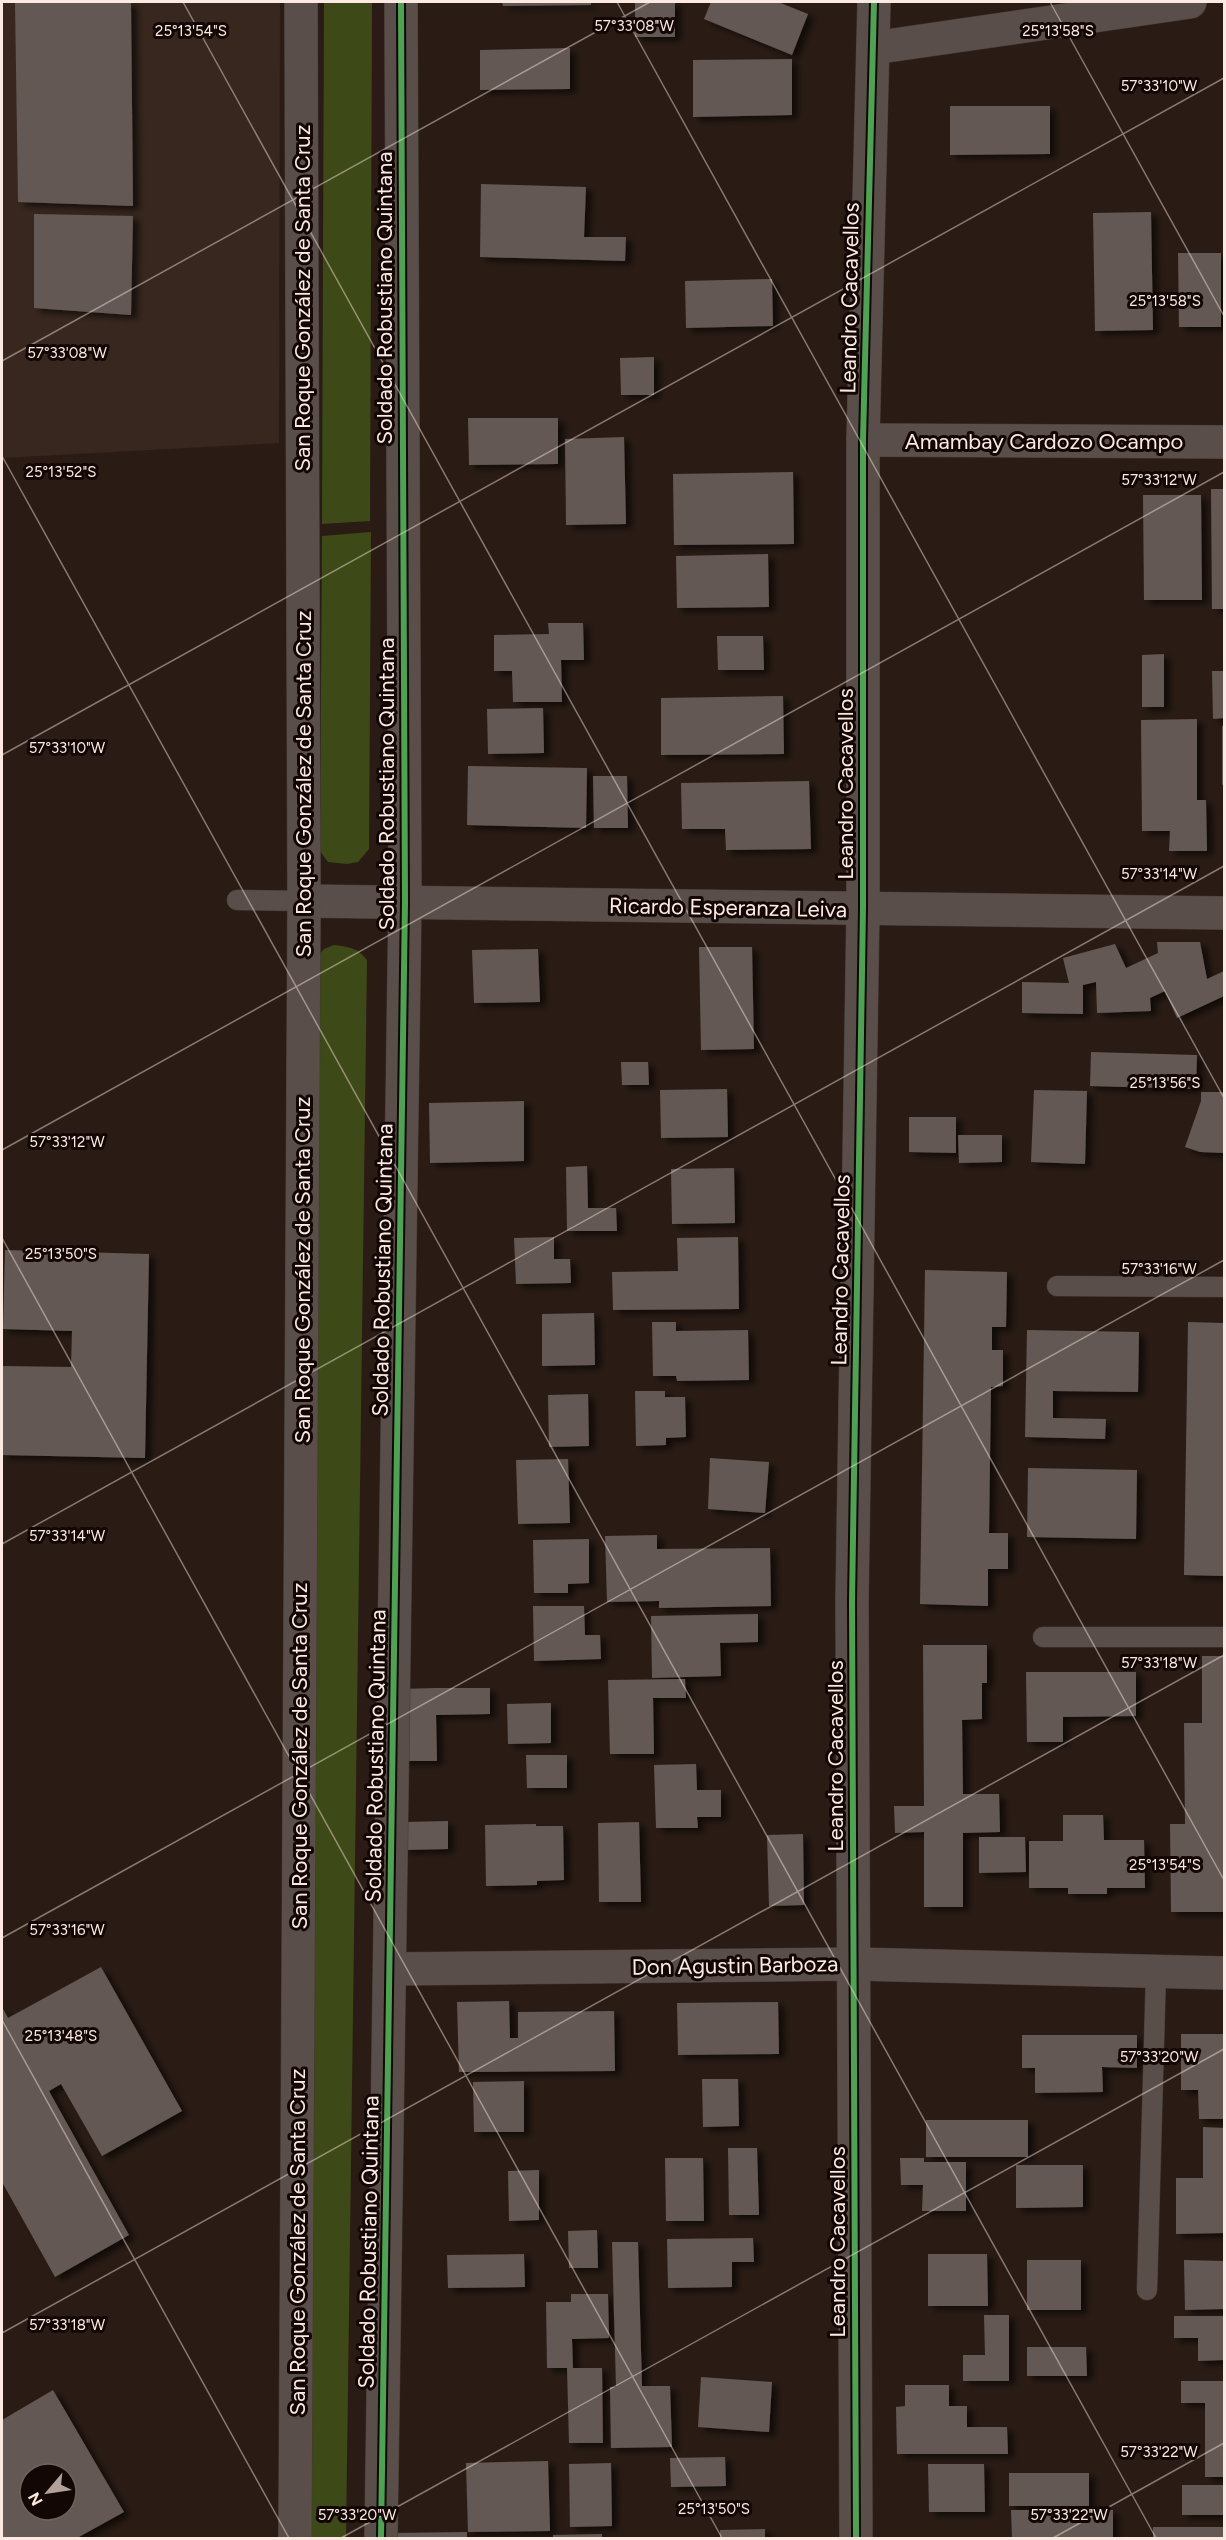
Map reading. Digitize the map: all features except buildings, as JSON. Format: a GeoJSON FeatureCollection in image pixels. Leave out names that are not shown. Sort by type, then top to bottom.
{"type":"FeatureCollection","features":[{"type":"Feature","properties":{"kind":"street","name":"San Roque González de Santa Cruz"},"geometry":{"type":"LineString","coordinates":[[295,2538],[304,901],[301,2]]}},
{"type":"Feature","properties":{"kind":"street","name":"Soldado Robustiano Quintana"},"geometry":{"type":"LineString","coordinates":[[381,2538],[405,902],[401,2]]}},
{"type":"Feature","properties":{"kind":"street","name":"Leandro Cacavellos"},"geometry":{"type":"LineString","coordinates":[[856,2538],[852,1601],[863,908],[863,440],[874,2]]}},
{"type":"Feature","properties":{"kind":"street"},"geometry":{"type":"LineString","coordinates":[[873,48],[1190,2]]}},
{"type":"Feature","properties":{"kind":"street","name":"Amambay Cardozo Ocampo"},"geometry":{"type":"LineString","coordinates":[[863,440],[1224,442]]}},
{"type":"Feature","properties":{"kind":"street","name":"Ricardo Esperanza Leiva"},"geometry":{"type":"LineString","coordinates":[[304,901],[1224,913]]}},
{"type":"Feature","properties":{"kind":"street","name":"Don Agustin Barboza"},"geometry":{"type":"LineString","coordinates":[[390,1969],[855,1964],[1224,1973]]}},
{"type":"Feature","properties":{"kind":"lane"},"geometry":{"type":"LineString","coordinates":[[237,900],[304,901]]}},
{"type":"Feature","properties":{"kind":"lane"},"geometry":{"type":"LineString","coordinates":[[1057,1286],[1224,1287]]}},
{"type":"Feature","properties":{"kind":"lane"},"geometry":{"type":"LineString","coordinates":[[1043,1637],[1224,1637]]}},
{"type":"Feature","properties":{"kind":"lane"},"geometry":{"type":"LineString","coordinates":[[1147,2290],[1156,1972]]}},
{"type":"Feature","properties":{"kind":"shaded area"},"geometry":{"type":"Polygon","coordinates":[[[2,2],[280,2],[279,443],[2,458],[2,2]]]}},
{"type":"Feature","properties":{"kind":"green space"},"geometry":{"type":"Polygon","coordinates":[[[324,2],[372,2],[370,521],[322,524],[324,2]]]}},
{"type":"Feature","properties":{"kind":"green space"},"geometry":{"type":"Polygon","coordinates":[[[371,532],[369,849],[358,862],[347,864],[328,862],[320,851],[322,536],[371,532]]]}},
{"type":"Feature","properties":{"kind":"green space"},"geometry":{"type":"Polygon","coordinates":[[[334,945],[353,949],[367,960],[346,2538],[308,2538],[316,958],[324,949],[334,945]]]}},
{"type":"Feature","properties":{"kind":"cycle path"},"geometry":{"type":"LineString","coordinates":[[381,2538],[405,902],[401,2]]}},
{"type":"Feature","properties":{"kind":"cycle path"},"geometry":{"type":"LineString","coordinates":[[856,2538],[852,1601],[863,908],[863,440],[874,2]]}}]}
